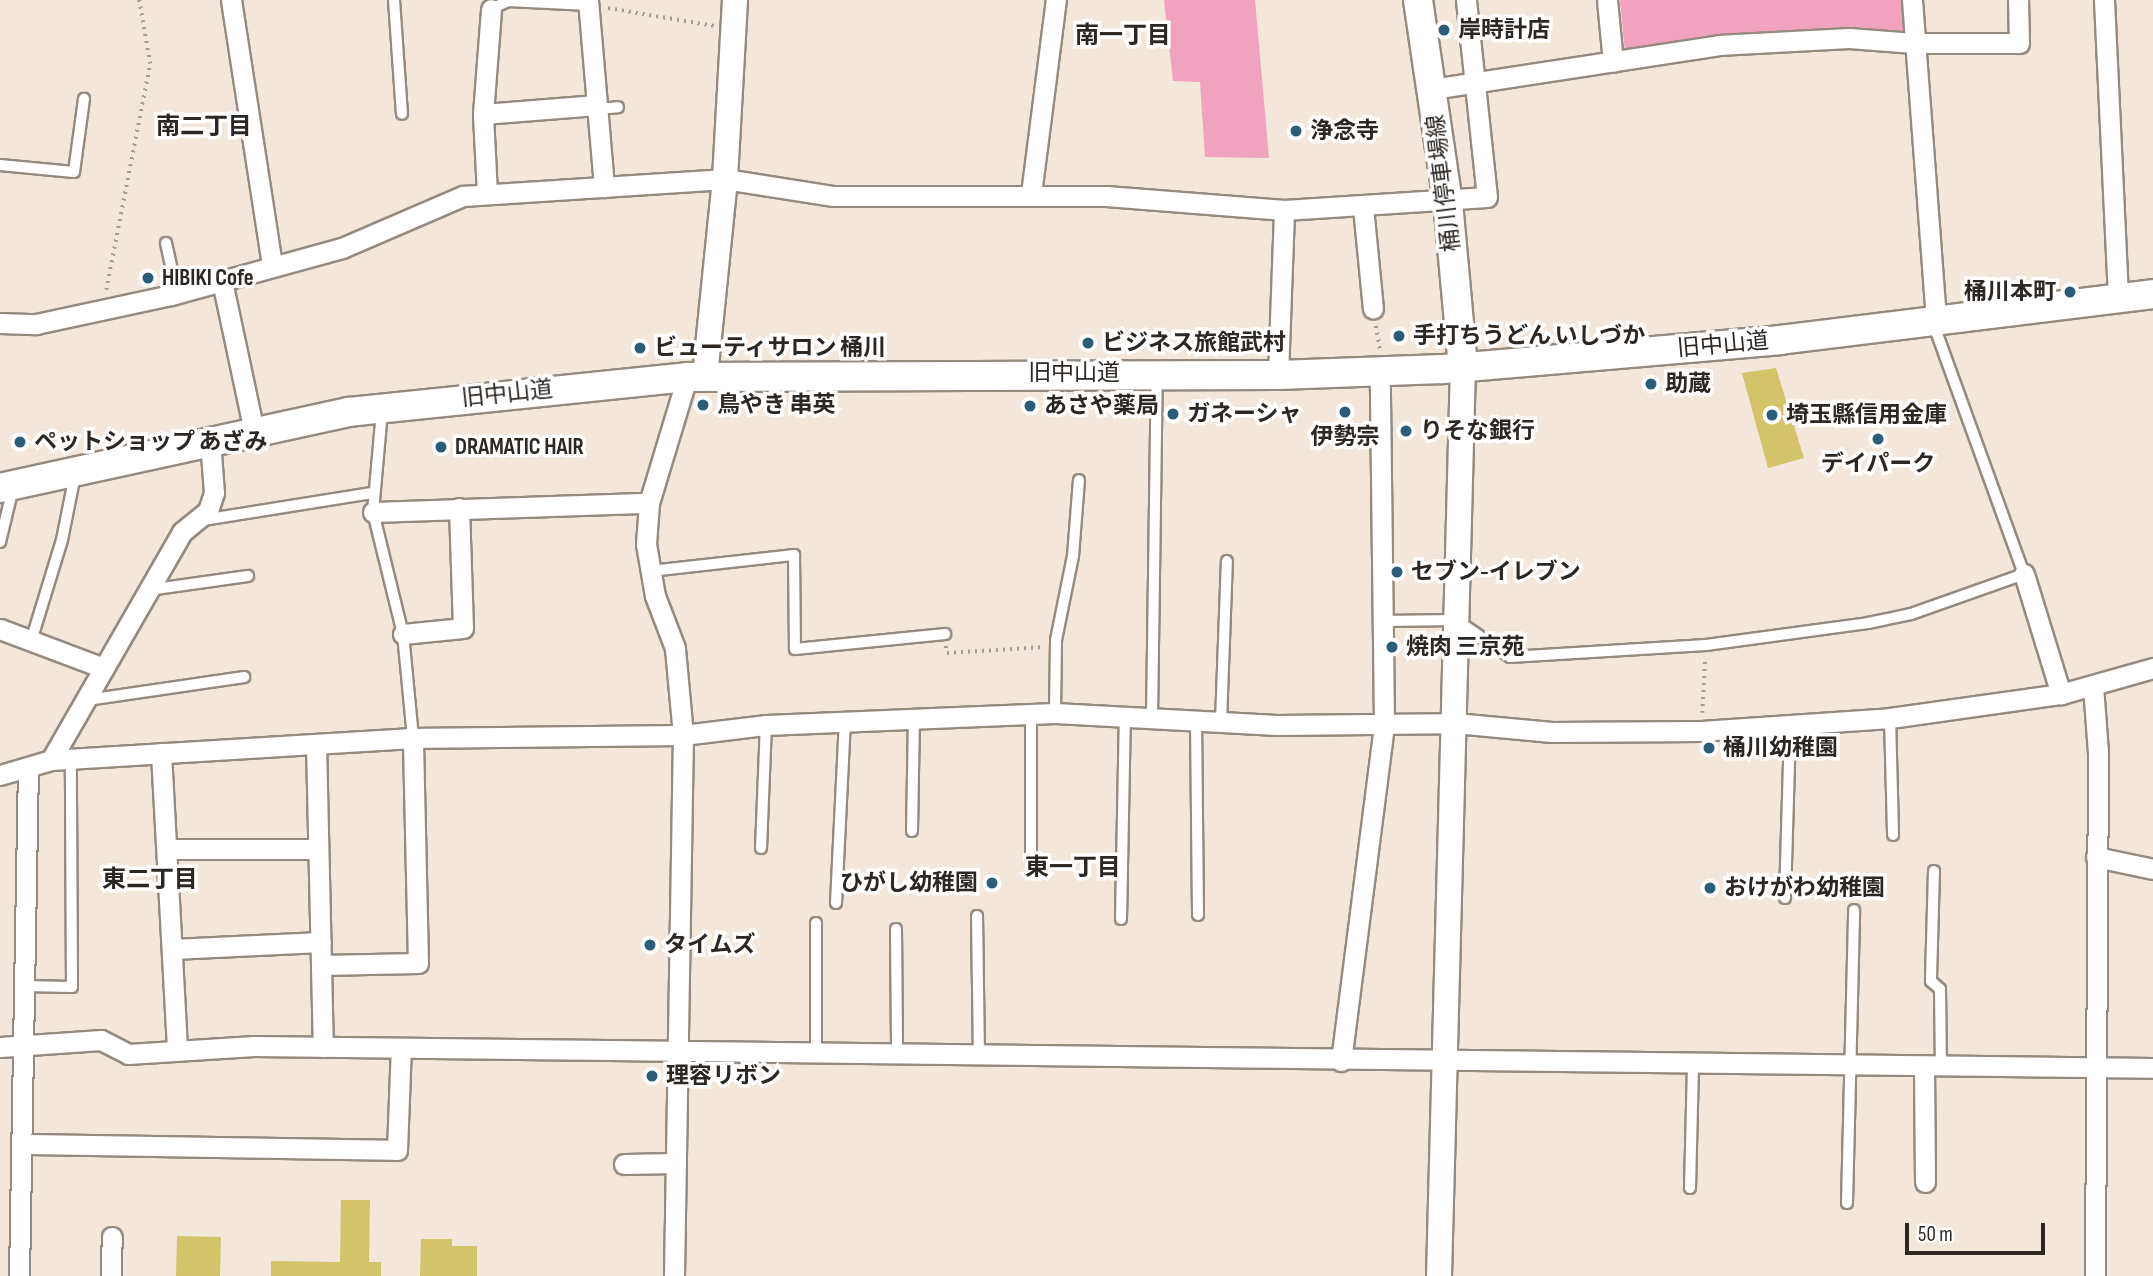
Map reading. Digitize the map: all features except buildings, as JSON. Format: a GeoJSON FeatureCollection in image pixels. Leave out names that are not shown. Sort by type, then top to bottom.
{"type":"FeatureCollection","features":[{"type":"Feature","properties":{"kind":"main road","name":"桶川停車場線"},"geometry":{"type":"LineString","coordinates":[[1418,0],[1448,202],[1463,368]]}},
{"type":"Feature","properties":{"kind":"main road","name":"旧中山道"},"geometry":{"type":"LineString","coordinates":[[7,487],[211,440],[382,408],[696,377],[1157,373],[1278,375],[1463,368],[1934,321],[2153,294]]}},
{"type":"Feature","properties":{"kind":"street"},"geometry":{"type":"LineString","coordinates":[[232,0],[272,266]]}},
{"type":"Feature","properties":{"kind":"street"},"geometry":{"type":"LineString","coordinates":[[674,1276],[683,734],[675,648],[651,571],[646,544],[649,503],[696,377],[725,179],[735,0]]}},
{"type":"Feature","properties":{"kind":"street"},"geometry":{"type":"LineString","coordinates":[[1031,194],[1056,0]]}},
{"type":"Feature","properties":{"kind":"street"},"geometry":{"type":"LineString","coordinates":[[0,323],[36,324],[102,312],[222,281],[342,248],[463,196],[725,179],[834,196],[1106,196],[1284,210],[1448,202],[1487,197],[1466,0]]}},
{"type":"Feature","properties":{"kind":"street"},"geometry":{"type":"LineString","coordinates":[[1606,0],[1613,62]]}},
{"type":"Feature","properties":{"kind":"street"},"geometry":{"type":"LineString","coordinates":[[1912,0],[1934,321]]}},
{"type":"Feature","properties":{"kind":"street"},"geometry":{"type":"LineString","coordinates":[[1432,89],[1718,45],[1849,37],[1914,43],[2019,43],[2018,0]]}},
{"type":"Feature","properties":{"kind":"street"},"geometry":{"type":"LineString","coordinates":[[2104,0],[2118,298]]}},
{"type":"Feature","properties":{"kind":"street"},"geometry":{"type":"LineString","coordinates":[[589,2],[604,187]]}},
{"type":"Feature","properties":{"kind":"street"},"geometry":{"type":"LineString","coordinates":[[487,194],[483,114],[491,9]]}},
{"type":"Feature","properties":{"kind":"street"},"geometry":{"type":"LineString","coordinates":[[483,114],[597,107]]}},
{"type":"Feature","properties":{"kind":"street"},"geometry":{"type":"LineString","coordinates":[[1363,207],[1373,309]]}},
{"type":"Feature","properties":{"kind":"street"},"geometry":{"type":"LineString","coordinates":[[1278,375],[1284,210]]}},
{"type":"Feature","properties":{"kind":"street"},"geometry":{"type":"LineString","coordinates":[[222,281],[254,432]]}},
{"type":"Feature","properties":{"kind":"street"},"geometry":{"type":"LineString","coordinates":[[1439,1276],[1463,368]]}},
{"type":"Feature","properties":{"kind":"street"},"geometry":{"type":"LineString","coordinates":[[1341,1061],[1384,723],[1381,621],[1382,372]]}},
{"type":"Feature","properties":{"kind":"street"},"geometry":{"type":"LineString","coordinates":[[61,759],[87,700],[147,590],[182,533],[198,521],[214,493],[211,440]]}},
{"type":"Feature","properties":{"kind":"street"},"geometry":{"type":"LineString","coordinates":[[372,502],[459,508],[649,503]]}},
{"type":"Feature","properties":{"kind":"street"},"geometry":{"type":"LineString","coordinates":[[403,634],[463,628],[459,508]]}},
{"type":"Feature","properties":{"kind":"street"},"geometry":{"type":"LineString","coordinates":[[2024,574],[2061,694]]}},
{"type":"Feature","properties":{"kind":"street"},"geometry":{"type":"LineString","coordinates":[[0,629],[32,638],[104,668]]}},
{"type":"Feature","properties":{"kind":"street"},"geometry":{"type":"LineString","coordinates":[[0,775],[61,759],[413,738],[683,734],[766,725],[1055,713],[1221,722],[1455,723],[1552,732],[1701,731],[1890,718],[2061,694],[2153,668]]}},
{"type":"Feature","properties":{"kind":"street"},"geometry":{"type":"LineString","coordinates":[[2093,687],[2098,752],[2095,1276]]}},
{"type":"Feature","properties":{"kind":"street"},"geometry":{"type":"LineString","coordinates":[[321,965],[418,963],[413,738]]}},
{"type":"Feature","properties":{"kind":"street"},"geometry":{"type":"LineString","coordinates":[[316,744],[323,1047]]}},
{"type":"Feature","properties":{"kind":"street"},"geometry":{"type":"LineString","coordinates":[[161,753],[177,1051]]}},
{"type":"Feature","properties":{"kind":"street"},"geometry":{"type":"LineString","coordinates":[[19,1276],[28,768]]}},
{"type":"Feature","properties":{"kind":"street"},"geometry":{"type":"LineString","coordinates":[[167,849],[318,849]]}},
{"type":"Feature","properties":{"kind":"street"},"geometry":{"type":"LineString","coordinates":[[2096,857],[2153,869]]}},
{"type":"Feature","properties":{"kind":"street"},"geometry":{"type":"LineString","coordinates":[[172,950],[321,942]]}},
{"type":"Feature","properties":{"kind":"street"},"geometry":{"type":"LineString","coordinates":[[0,1047],[23,1048],[102,1040],[128,1054],[323,1047],[1693,1066],[2153,1069]]}},
{"type":"Feature","properties":{"kind":"street"},"geometry":{"type":"LineString","coordinates":[[22,1144],[397,1150],[401,1048]]}},
{"type":"Feature","properties":{"kind":"street"},"geometry":{"type":"LineString","coordinates":[[1925,1182],[1933,1067]]}},
{"type":"Feature","properties":{"kind":"street"},"geometry":{"type":"LineString","coordinates":[[624,1164],[676,1163]]}},
{"type":"Feature","properties":{"kind":"street"},"geometry":{"type":"LineString","coordinates":[[111,1276],[112,1237]]}},
{"type":"Feature","properties":{"kind":"lane"},"geometry":{"type":"LineString","coordinates":[[394,0],[402,114]]}},
{"type":"Feature","properties":{"kind":"lane"},"geometry":{"type":"LineString","coordinates":[[491,9],[508,1],[589,2]]}},
{"type":"Feature","properties":{"kind":"lane"},"geometry":{"type":"LineString","coordinates":[[0,165],[74,172],[84,99]]}},
{"type":"Feature","properties":{"kind":"lane"},"geometry":{"type":"LineString","coordinates":[[597,107],[618,107]]}},
{"type":"Feature","properties":{"kind":"lane"},"geometry":{"type":"LineString","coordinates":[[166,243],[177,293]]}},
{"type":"Feature","properties":{"kind":"lane"},"geometry":{"type":"LineString","coordinates":[[1381,621],[1456,620],[1510,657],[1706,645],[1868,624],[1911,614],[2024,574],[1934,321]]}},
{"type":"Feature","properties":{"kind":"lane"},"geometry":{"type":"LineString","coordinates":[[1152,718],[1157,373]]}},
{"type":"Feature","properties":{"kind":"lane"},"geometry":{"type":"LineString","coordinates":[[382,408],[372,502],[403,634],[413,738]]}},
{"type":"Feature","properties":{"kind":"lane"},"geometry":{"type":"LineString","coordinates":[[32,638],[62,540],[76,471]]}},
{"type":"Feature","properties":{"kind":"lane"},"geometry":{"type":"LineString","coordinates":[[1055,713],[1056,646],[1073,556],[1079,480]]}},
{"type":"Feature","properties":{"kind":"lane"},"geometry":{"type":"LineString","coordinates":[[0,541],[7,487]]}},
{"type":"Feature","properties":{"kind":"lane"},"geometry":{"type":"LineString","coordinates":[[198,521],[372,502]]}},
{"type":"Feature","properties":{"kind":"lane"},"geometry":{"type":"LineString","coordinates":[[651,571],[794,555],[795,649],[945,634]]}},
{"type":"Feature","properties":{"kind":"lane"},"geometry":{"type":"LineString","coordinates":[[1221,722],[1227,561]]}},
{"type":"Feature","properties":{"kind":"lane"},"geometry":{"type":"LineString","coordinates":[[147,590],[248,576]]}},
{"type":"Feature","properties":{"kind":"lane"},"geometry":{"type":"LineString","coordinates":[[87,700],[244,677]]}},
{"type":"Feature","properties":{"kind":"lane"},"geometry":{"type":"LineString","coordinates":[[1031,714],[1031,859]]}},
{"type":"Feature","properties":{"kind":"lane"},"geometry":{"type":"LineString","coordinates":[[1121,919],[1125,716]]}},
{"type":"Feature","properties":{"kind":"lane"},"geometry":{"type":"LineString","coordinates":[[1890,718],[1893,835]]}},
{"type":"Feature","properties":{"kind":"lane"},"geometry":{"type":"LineString","coordinates":[[912,831],[914,719]]}},
{"type":"Feature","properties":{"kind":"lane"},"geometry":{"type":"LineString","coordinates":[[1196,720],[1198,915]]}},
{"type":"Feature","properties":{"kind":"lane"},"geometry":{"type":"LineString","coordinates":[[836,903],[845,721]]}},
{"type":"Feature","properties":{"kind":"lane"},"geometry":{"type":"LineString","coordinates":[[761,848],[766,725]]}},
{"type":"Feature","properties":{"kind":"lane"},"geometry":{"type":"LineString","coordinates":[[1785,898],[1790,725]]}},
{"type":"Feature","properties":{"kind":"lane"},"geometry":{"type":"LineString","coordinates":[[24,986],[72,987],[61,759]]}},
{"type":"Feature","properties":{"kind":"lane"},"geometry":{"type":"LineString","coordinates":[[1933,1067],[1940,989],[1931,981],[1934,871]]}},
{"type":"Feature","properties":{"kind":"lane"},"geometry":{"type":"LineString","coordinates":[[1847,1203],[1854,910]]}},
{"type":"Feature","properties":{"kind":"lane"},"geometry":{"type":"LineString","coordinates":[[977,916],[979,1055]]}},
{"type":"Feature","properties":{"kind":"lane"},"geometry":{"type":"LineString","coordinates":[[816,923],[816,1053]]}},
{"type":"Feature","properties":{"kind":"lane"},"geometry":{"type":"LineString","coordinates":[[896,929],[897,1053]]}},
{"type":"Feature","properties":{"kind":"lane"},"geometry":{"type":"LineString","coordinates":[[1690,1188],[1693,1066]]}},
{"type":"Feature","properties":{"kind":"path"},"geometry":{"type":"LineString","coordinates":[[102,312],[150,64],[139,0]]}},
{"type":"Feature","properties":{"kind":"path"},"geometry":{"type":"LineString","coordinates":[[589,2],[733,29]]}},
{"type":"Feature","properties":{"kind":"path"},"geometry":{"type":"LineString","coordinates":[[1373,309],[1382,372]]}},
{"type":"Feature","properties":{"kind":"path"},"geometry":{"type":"LineString","coordinates":[[945,634],[947,653],[1056,646]]}},
{"type":"Feature","properties":{"kind":"path"},"geometry":{"type":"LineString","coordinates":[[1701,731],[1706,645]]}},
{"type":"Feature","properties":{"kind":"shaded area"},"geometry":{"type":"Polygon","coordinates":[[[1164,0],[1255,0],[1269,158],[1205,157],[1200,82],[1173,81],[1164,0]]]}},
{"type":"Feature","properties":{"kind":"shaded area"},"geometry":{"type":"Polygon","coordinates":[[[1620,0],[1905,0],[1906,37],[1625,52],[1620,0]]]}},
{"type":"Feature","properties":{"kind":"place","name":"岸時計店"},"geometry":{"type":"Point","coordinates":[1444,30]}},
{"type":"Feature","properties":{"kind":"place","name":"浄念寺"},"geometry":{"type":"Point","coordinates":[1296,131]}},
{"type":"Feature","properties":{"kind":"place","name":"HIBIKI Cofe"},"geometry":{"type":"Point","coordinates":[148,278]}},
{"type":"Feature","properties":{"kind":"place","name":"桶川本町"},"geometry":{"type":"Point","coordinates":[2070,292]}},
{"type":"Feature","properties":{"kind":"place","name":"手打ちうどん いしづか"},"geometry":{"type":"Point","coordinates":[1399,336]}},
{"type":"Feature","properties":{"kind":"place","name":"ビジネス旅館武村"},"geometry":{"type":"Point","coordinates":[1088,343]}},
{"type":"Feature","properties":{"kind":"place","name":"ビューティサロン 桶川"},"geometry":{"type":"Point","coordinates":[640,348]}},
{"type":"Feature","properties":{"kind":"place","name":"助蔵"},"geometry":{"type":"Point","coordinates":[1651,384]}},
{"type":"Feature","properties":{"kind":"place","name":"鳥やき 串英"},"geometry":{"type":"Point","coordinates":[703,405]}},
{"type":"Feature","properties":{"kind":"place","name":"あさや薬局"},"geometry":{"type":"Point","coordinates":[1030,406]}},
{"type":"Feature","properties":{"kind":"place","name":"伊勢宗"},"geometry":{"type":"Point","coordinates":[1345,412]}},
{"type":"Feature","properties":{"kind":"place","name":"ガネーシャ"},"geometry":{"type":"Point","coordinates":[1173,414]}},
{"type":"Feature","properties":{"kind":"place","name":"埼玉縣信用金庫"},"geometry":{"type":"Point","coordinates":[1772,415]}},
{"type":"Feature","properties":{"kind":"place","name":"りそな銀行"},"geometry":{"type":"Point","coordinates":[1406,431]}},
{"type":"Feature","properties":{"kind":"place","name":"デイパーク"},"geometry":{"type":"Point","coordinates":[1878,439]}},
{"type":"Feature","properties":{"kind":"place","name":"ペットショップ あざみ"},"geometry":{"type":"Point","coordinates":[20,442]}},
{"type":"Feature","properties":{"kind":"place","name":"DRAMATIC HAIR"},"geometry":{"type":"Point","coordinates":[441,447]}},
{"type":"Feature","properties":{"kind":"place","name":"セブン-イレブン"},"geometry":{"type":"Point","coordinates":[1397,572]}},
{"type":"Feature","properties":{"kind":"place","name":"焼肉 三京苑"},"geometry":{"type":"Point","coordinates":[1392,647]}},
{"type":"Feature","properties":{"kind":"place","name":"桶川幼稚園"},"geometry":{"type":"Point","coordinates":[1709,748]}},
{"type":"Feature","properties":{"kind":"place","name":"ひがし幼稚園"},"geometry":{"type":"Point","coordinates":[992,883]}},
{"type":"Feature","properties":{"kind":"place","name":"おけがわ幼稚園"},"geometry":{"type":"Point","coordinates":[1710,888]}},
{"type":"Feature","properties":{"kind":"place","name":"タイムズ"},"geometry":{"type":"Point","coordinates":[650,945]}},
{"type":"Feature","properties":{"kind":"place","name":"理容リボン"},"geometry":{"type":"Point","coordinates":[652,1076]}},
{"type":"Feature","properties":{"kind":"district","name":"南一丁目"},"geometry":{"type":"Point","coordinates":[1123,36]}},
{"type":"Feature","properties":{"kind":"district","name":"南二丁目"},"geometry":{"type":"Point","coordinates":[204,127]}},
{"type":"Feature","properties":{"kind":"district","name":"東一丁目"},"geometry":{"type":"Point","coordinates":[1073,868]}},
{"type":"Feature","properties":{"kind":"district","name":"東二丁目"},"geometry":{"type":"Point","coordinates":[150,880]}}]}
